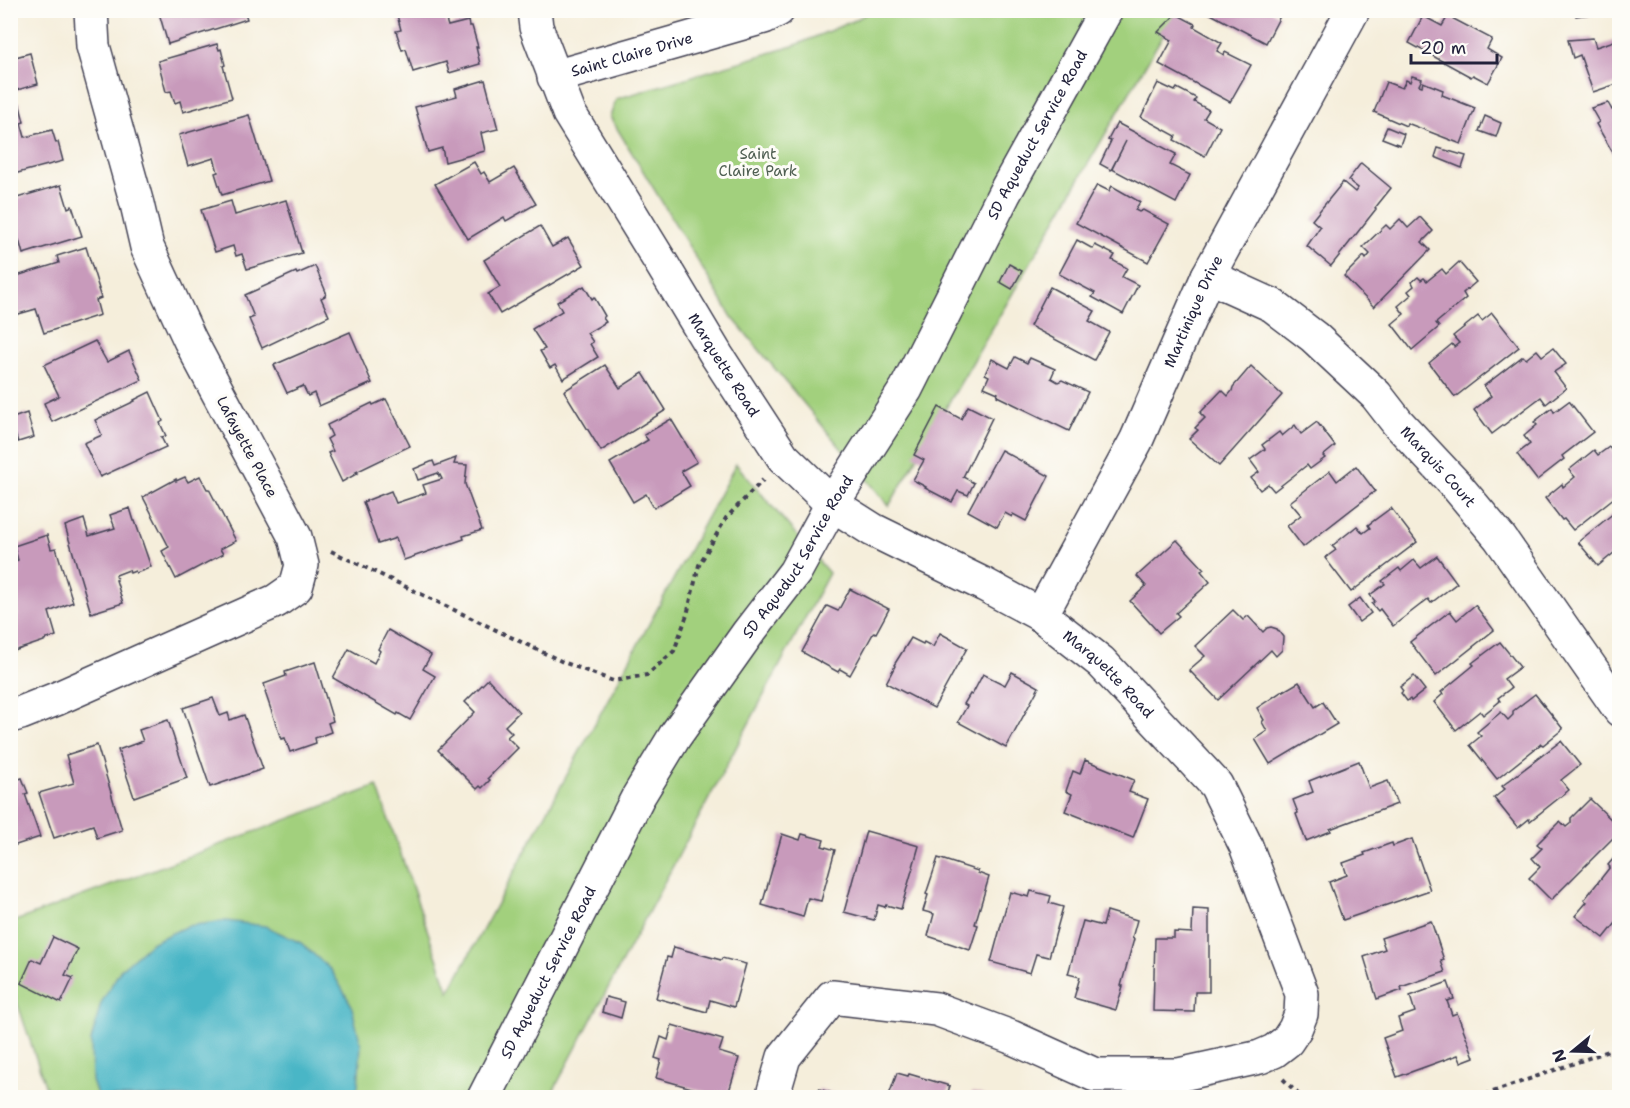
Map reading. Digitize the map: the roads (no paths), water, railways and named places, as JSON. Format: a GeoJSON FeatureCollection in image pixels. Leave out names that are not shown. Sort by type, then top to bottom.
{"type":"FeatureCollection","features":[{"type":"Feature","properties":{"kind":"street","name":"Lafayette Place"},"geometry":{"type":"LineString","coordinates":[[10,716],[56,699],[276,601],[296,587],[302,565],[295,537],[190,340],[147,247],[93,46],[91,10]]}},
{"type":"Feature","properties":{"kind":"street","name":"Marquette Road"},"geometry":{"type":"LineString","coordinates":[[534,10],[536,27],[569,113],[717,356],[783,457],[832,504],[873,530],[1041,615],[1101,662],[1216,785],[1246,846],[1302,994],[1301,1014],[1295,1029],[1287,1041],[1274,1051],[1260,1057],[1178,1076],[1095,1075],[1011,1037],[936,1009],[832,997],[784,1057],[772,1098]]}},
{"type":"Feature","properties":{"kind":"street","name":"Saint Claire Drive"},"geometry":{"type":"LineString","coordinates":[[554,77],[765,17],[778,10]]}},
{"type":"Feature","properties":{"kind":"street","name":"SD Aqueduct Service Road"},"geometry":{"type":"LineString","coordinates":[[484,1098],[638,797],[675,736],[748,633],[795,572],[832,504],[906,389],[1004,194],[1106,10]]}},
{"type":"Feature","properties":{"kind":"street","name":"Martinique Drive"},"geometry":{"type":"LineString","coordinates":[[1041,615],[1136,441],[1208,276],[1353,10]]}},
{"type":"Feature","properties":{"kind":"street","name":"Marquis Court"},"geometry":{"type":"LineString","coordinates":[[1208,276],[1272,305],[1314,337],[1376,395],[1397,422],[1455,484],[1500,538],[1620,711]]}},
{"type":"Feature","properties":{"kind":"water"},"geometry":{"type":"Polygon","coordinates":[[[226,921],[265,926],[301,943],[331,970],[351,1004],[361,1045],[358,1086],[354,1097],[98,1097],[92,1081],[91,1041],[101,1003],[121,969],[151,943],[187,926],[226,921]]]}},
{"type":"Feature","properties":{"kind":"park label","name":"Saint Claire Park"},"geometry":{"type":"Point","coordinates":[758,162]}}]}
